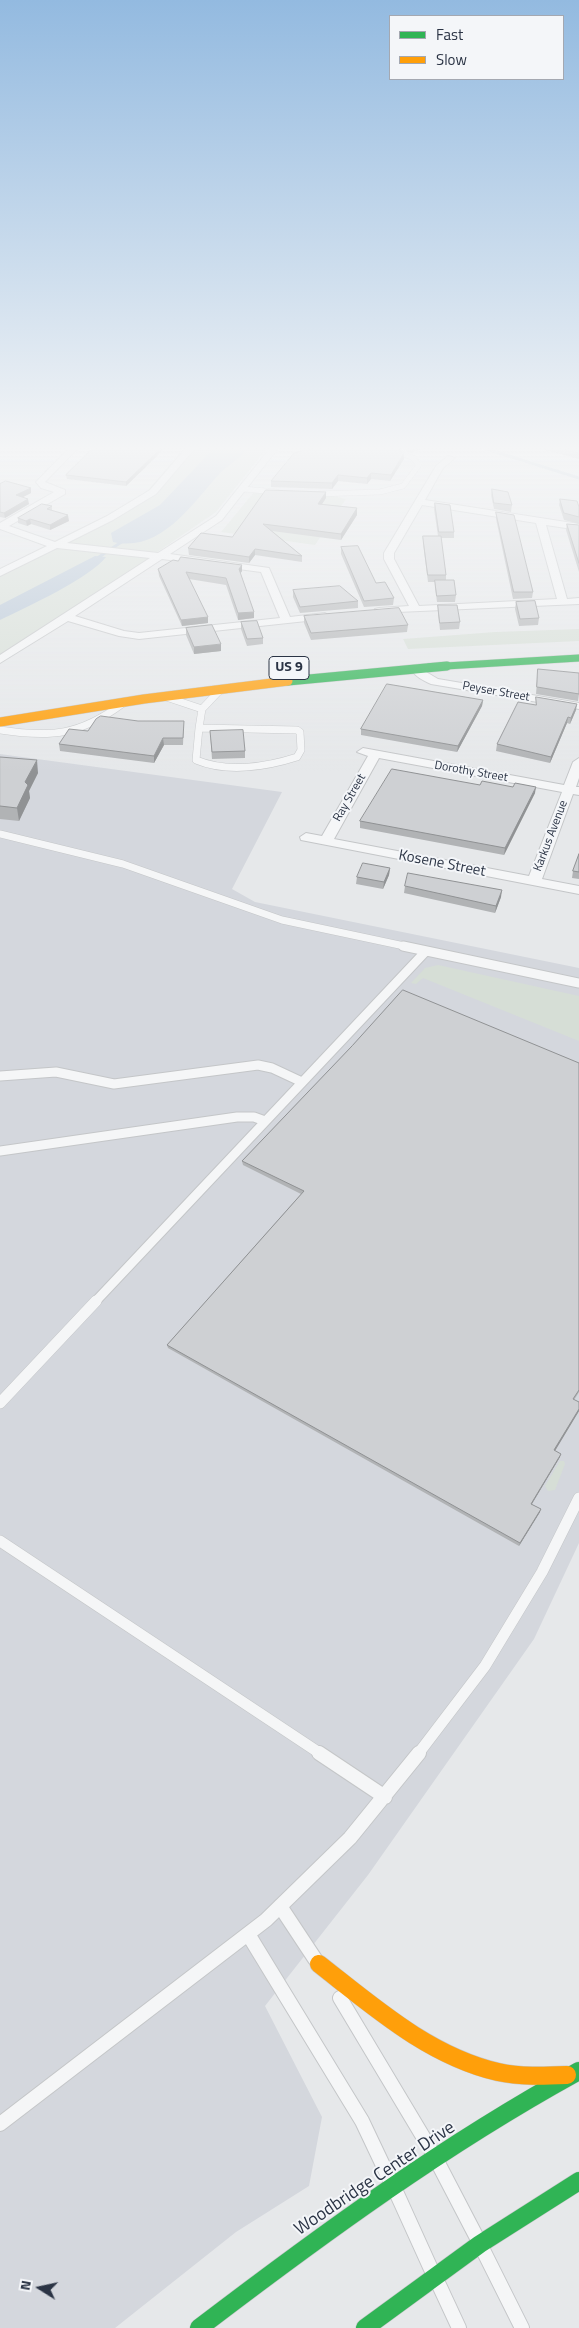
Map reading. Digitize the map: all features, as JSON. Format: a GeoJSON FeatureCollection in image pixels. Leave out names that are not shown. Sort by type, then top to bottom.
{"type":"FeatureCollection","features":[{"type":"Feature","properties":{"kind":"main road"},"geometry":{"type":"LineString","coordinates":[[514,650],[579,647]]}},
{"type":"Feature","properties":{"kind":"main road"},"geometry":{"type":"LineString","coordinates":[[430,655],[450,654]]}},
{"type":"Feature","properties":{"kind":"main road","name":"US 9"},"geometry":{"type":"LineString","coordinates":[[0,722],[221,689],[416,670],[579,658]]}},
{"type":"Feature","properties":{"kind":"main road"},"geometry":{"type":"LineString","coordinates":[[319,1964],[395,2021],[444,2053],[462,2061],[498,2073],[518,2076],[556,2077],[576,2073]]}},
{"type":"Feature","properties":{"kind":"main road","name":"Woodbridge Center Drive"},"geometry":{"type":"LineString","coordinates":[[199,2328],[320,2236],[393,2186],[520,2104],[576,2073]]}},
{"type":"Feature","properties":{"kind":"main road"},"geometry":{"type":"LineString","coordinates":[[365,2328],[480,2244],[579,2181]]}},
{"type":"Feature","properties":{"kind":"street"},"geometry":{"type":"LineString","coordinates":[[0,573],[33,556]]}},
{"type":"Feature","properties":{"kind":"street"},"geometry":{"type":"LineString","coordinates":[[158,556],[265,570],[286,620]]}},
{"type":"Feature","properties":{"kind":"street"},"geometry":{"type":"LineString","coordinates":[[0,660],[161,556]]}},
{"type":"Feature","properties":{"kind":"street"},"geometry":{"type":"LineString","coordinates":[[389,556],[414,608]]}},
{"type":"Feature","properties":{"kind":"street"},"geometry":{"type":"LineString","coordinates":[[550,556],[563,601]]}},
{"type":"Feature","properties":{"kind":"street"},"geometry":{"type":"LineString","coordinates":[[367,612],[579,600]]}},
{"type":"Feature","properties":{"kind":"street"},"geometry":{"type":"LineString","coordinates":[[67,617],[123,634],[139,636],[339,615]]}},
{"type":"Feature","properties":{"kind":"street","name":"Peyser Street"},"geometry":{"type":"LineString","coordinates":[[416,670],[424,677],[435,682],[579,706]]}},
{"type":"Feature","properties":{"kind":"street","name":"Dorothy Street"},"geometry":{"type":"LineString","coordinates":[[369,754],[574,790]]}},
{"type":"Feature","properties":{"kind":"street","name":"Ray Street"},"geometry":{"type":"LineString","coordinates":[[326,841],[369,754]]}},
{"type":"Feature","properties":{"kind":"street","name":"Karkus Avenue"},"geometry":{"type":"LineString","coordinates":[[534,882],[574,790],[579,762]]}},
{"type":"Feature","properties":{"kind":"street","name":"Kosene Street"},"geometry":{"type":"LineString","coordinates":[[306,837],[579,890]]}},
{"type":"Feature","properties":{"kind":"lane"},"geometry":{"type":"LineString","coordinates":[[200,728],[292,728],[300,732],[301,750],[297,757],[273,765],[213,766],[202,764],[196,760],[195,755],[202,709],[221,689]]}},
{"type":"Feature","properties":{"kind":"lane"},"geometry":{"type":"LineString","coordinates":[[164,696],[202,709]]}},
{"type":"Feature","properties":{"kind":"lane"},"geometry":{"type":"LineString","coordinates":[[0,730],[36,735],[85,727],[126,702]]}},
{"type":"Feature","properties":{"kind":"lane"},"geometry":{"type":"LineString","coordinates":[[0,834],[57,846],[122,864],[276,919],[579,984]]}},
{"type":"Feature","properties":{"kind":"lane"},"geometry":{"type":"LineString","coordinates":[[0,1403],[426,951]]}},
{"type":"Feature","properties":{"kind":"lane"},"geometry":{"type":"LineString","coordinates":[[0,1076],[48,1072],[114,1084],[258,1065],[272,1068],[302,1082]]}},
{"type":"Feature","properties":{"kind":"lane"},"geometry":{"type":"LineString","coordinates":[[0,1151],[243,1116],[265,1121]]}},
{"type":"Feature","properties":{"kind":"lane"},"geometry":{"type":"LineString","coordinates":[[0,2124],[248,1934],[280,1906],[350,1838],[385,1797],[467,1691],[501,1641],[542,1572],[579,1498]]}},
{"type":"Feature","properties":{"kind":"lane"},"geometry":{"type":"LineString","coordinates":[[0,1541],[385,1797]]}},
{"type":"Feature","properties":{"kind":"lane"},"geometry":{"type":"LineString","coordinates":[[280,1906],[319,1964],[392,2082],[435,2158],[522,2328]]}},
{"type":"Feature","properties":{"kind":"lane"},"geometry":{"type":"LineString","coordinates":[[248,1934],[362,2121],[459,2328]]}},
{"type":"Feature","properties":{"kind":"shaded area"},"geometry":{"type":"Polygon","coordinates":[[[28,556],[152,556],[0,660],[0,570],[28,556]]]}},
{"type":"Feature","properties":{"kind":"shaded area"},"geometry":{"type":"Polygon","coordinates":[[[579,629],[579,641],[408,649],[403,639],[495,632],[579,629]]]}},
{"type":"Feature","properties":{"kind":"shaded area"},"geometry":{"type":"Polygon","coordinates":[[[0,754],[282,792],[232,889],[255,902],[579,968],[579,1543],[534,1639],[368,1875],[265,2006],[322,2117],[309,2186],[236,2232],[115,2328],[0,2328],[0,754]]]}},
{"type":"Feature","properties":{"kind":"shaded area"},"geometry":{"type":"Polygon","coordinates":[[[438,965],[579,996],[579,1041],[423,978],[416,984],[411,983],[425,968],[438,965]]]}},
{"type":"Feature","properties":{"kind":"shaded area"},"geometry":{"type":"Polygon","coordinates":[[[560,1461],[564,1461],[565,1464],[555,1490],[548,1491],[545,1486],[560,1461]]]}},
{"type":"Feature","properties":{"kind":"water"},"geometry":{"type":"Polygon","coordinates":[[[95,556],[106,557],[72,583],[0,620],[0,605],[95,556]]]}},
{"type":"Feature","properties":{"kind":"building"},"geometry":{"type":"Polygon","coordinates":[[[345,556],[363,556],[376,583],[385,582],[394,598],[364,601],[345,556]]]}},
{"type":"Feature","properties":{"kind":"building"},"geometry":{"type":"Polygon","coordinates":[[[426,556],[444,556],[446,575],[428,575],[426,556]]]}},
{"type":"Feature","properties":{"kind":"building"},"geometry":{"type":"Polygon","coordinates":[[[506,556],[524,556],[533,592],[514,592],[506,556]]]}},
{"type":"Feature","properties":{"kind":"building"},"geometry":{"type":"Polygon","coordinates":[[[181,557],[242,565],[239,569],[254,612],[238,613],[226,578],[186,572],[208,617],[181,620],[158,569],[173,560],[178,561],[181,557]]]}},
{"type":"Feature","properties":{"kind":"building"},"geometry":{"type":"Polygon","coordinates":[[[435,580],[454,580],[456,595],[437,596],[435,580]]]}},
{"type":"Feature","properties":{"kind":"building"},"geometry":{"type":"Polygon","coordinates":[[[340,586],[358,601],[300,607],[293,590],[340,586]]]}},
{"type":"Feature","properties":{"kind":"building"},"geometry":{"type":"Polygon","coordinates":[[[535,601],[539,618],[520,619],[516,602],[535,601]]]}},
{"type":"Feature","properties":{"kind":"building"},"geometry":{"type":"Polygon","coordinates":[[[438,605],[457,605],[460,622],[440,623],[438,605]]]}},
{"type":"Feature","properties":{"kind":"building"},"geometry":{"type":"Polygon","coordinates":[[[399,608],[408,625],[311,633],[304,616],[399,608]]]}},
{"type":"Feature","properties":{"kind":"building"},"geometry":{"type":"Polygon","coordinates":[[[257,621],[263,638],[247,639],[241,622],[257,621]]]}},
{"type":"Feature","properties":{"kind":"building"},"geometry":{"type":"Polygon","coordinates":[[[212,625],[221,644],[194,647],[186,628],[212,625]]]}},
{"type":"Feature","properties":{"kind":"building"},"geometry":{"type":"Polygon","coordinates":[[[538,669],[579,673],[579,694],[537,687],[538,669]]]}},
{"type":"Feature","properties":{"kind":"building"},"geometry":{"type":"Polygon","coordinates":[[[387,684],[483,700],[458,746],[361,729],[387,684]]]}},
{"type":"Feature","properties":{"kind":"building"},"geometry":{"type":"Polygon","coordinates":[[[536,697],[577,704],[571,718],[568,717],[551,757],[497,744],[518,702],[536,705],[536,697]]]}},
{"type":"Feature","properties":{"kind":"building"},"geometry":{"type":"Polygon","coordinates":[[[101,716],[138,721],[184,721],[183,738],[163,738],[154,756],[59,744],[69,729],[88,731],[96,719],[101,716]]]}},
{"type":"Feature","properties":{"kind":"building"},"geometry":{"type":"Polygon","coordinates":[[[243,730],[245,751],[212,752],[210,731],[243,730]]]}},
{"type":"Feature","properties":{"kind":"building"},"geometry":{"type":"Polygon","coordinates":[[[0,757],[37,760],[25,782],[28,785],[17,808],[0,806],[0,757]]]}},
{"type":"Feature","properties":{"kind":"building"},"geometry":{"type":"Polygon","coordinates":[[[392,769],[480,785],[482,781],[513,787],[515,783],[536,787],[505,848],[360,821],[392,769]]]}},
{"type":"Feature","properties":{"kind":"building"},"geometry":{"type":"Polygon","coordinates":[[[579,854],[579,872],[573,871],[579,854]]]}},
{"type":"Feature","properties":{"kind":"building"},"geometry":{"type":"Polygon","coordinates":[[[363,863],[390,868],[384,882],[357,877],[363,863]]]}},
{"type":"Feature","properties":{"kind":"building"},"geometry":{"type":"Polygon","coordinates":[[[408,873],[502,890],[496,906],[405,886],[408,873]]]}},
{"type":"Feature","properties":{"kind":"building"},"geometry":{"type":"Polygon","coordinates":[[[403,990],[579,1063],[579,1390],[573,1399],[579,1402],[579,1409],[554,1450],[561,1454],[531,1504],[541,1509],[520,1543],[167,1345],[304,1191],[242,1161],[403,990]]]}},
{"type":"Feature","properties":{"kind":"waterway"},"geometry":{"type":"LineString","coordinates":[[96,559],[101,556]]}},
{"type":"Feature","properties":{"kind":"traffic: fast"},"geometry":{"type":"LineString","coordinates":[[288,681],[434,667],[579,658]]}},
{"type":"Feature","properties":{"kind":"traffic: fast"},"geometry":{"type":"LineString","coordinates":[[199,2328],[290,2259],[431,2159],[480,2128],[579,2071]]}},
{"type":"Feature","properties":{"kind":"traffic: fast"},"geometry":{"type":"LineString","coordinates":[[365,2328],[480,2244],[579,2181]]}},
{"type":"Feature","properties":{"kind":"traffic: slow"},"geometry":{"type":"LineString","coordinates":[[0,722],[144,699],[288,681]]}},
{"type":"Feature","properties":{"kind":"traffic: slow"},"geometry":{"type":"LineString","coordinates":[[319,1964],[403,2028],[449,2055],[473,2065],[507,2074],[533,2076],[567,2075]]}}]}
